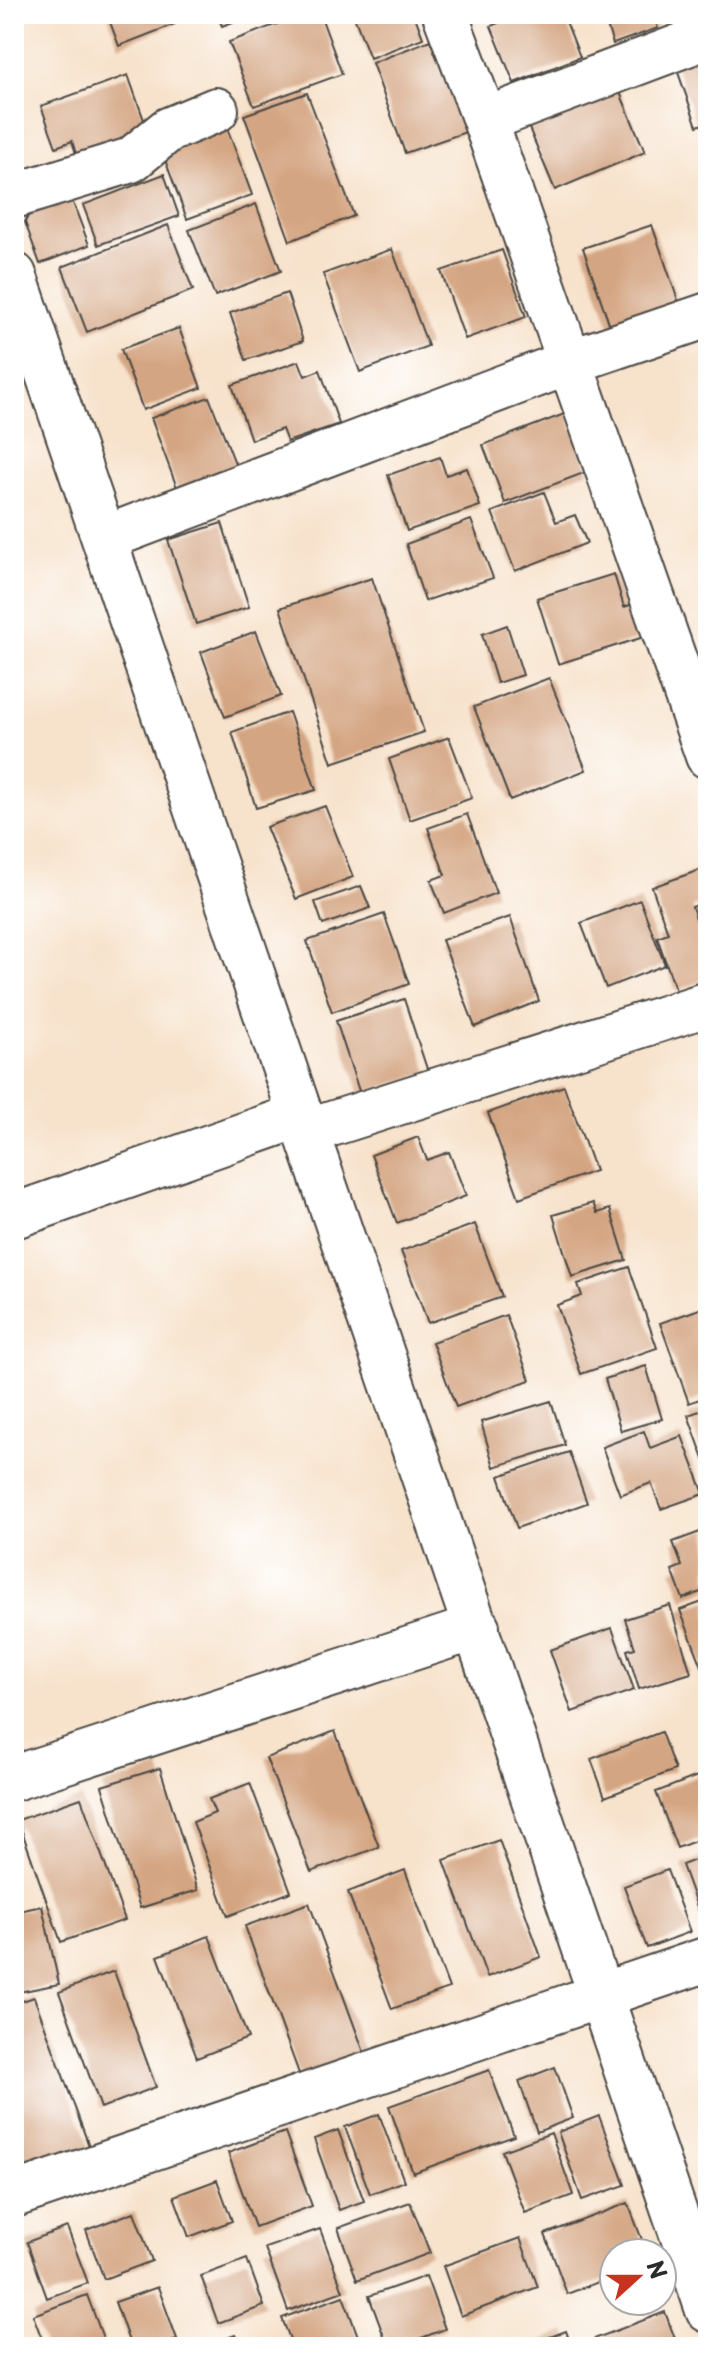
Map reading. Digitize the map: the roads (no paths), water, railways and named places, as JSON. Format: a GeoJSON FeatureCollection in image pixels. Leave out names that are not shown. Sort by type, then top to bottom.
{"type":"FeatureCollection","features":[{"type":"Feature","properties":{"kind":"street"},"geometry":{"type":"LineString","coordinates":[[445,14],[708,756]]}},
{"type":"Feature","properties":{"kind":"street"},"geometry":{"type":"LineString","coordinates":[[485,120],[708,36]]}},
{"type":"Feature","properties":{"kind":"street"},"geometry":{"type":"LineString","coordinates":[[14,196],[131,160],[168,130],[216,110]]}},
{"type":"Feature","properties":{"kind":"street"},"geometry":{"type":"LineString","coordinates":[[14,275],[708,2310]]}},
{"type":"Feature","properties":{"kind":"street"},"geometry":{"type":"LineString","coordinates":[[105,538],[570,362],[708,315]]}},
{"type":"Feature","properties":{"kind":"street"},"geometry":{"type":"LineString","coordinates":[[14,1216],[303,1123],[708,1004]]}},
{"type":"Feature","properties":{"kind":"street"},"geometry":{"type":"LineString","coordinates":[[14,1778],[477,1627]]}},
{"type":"Feature","properties":{"kind":"street"},"geometry":{"type":"LineString","coordinates":[[14,2195],[708,1959]]}}]}
